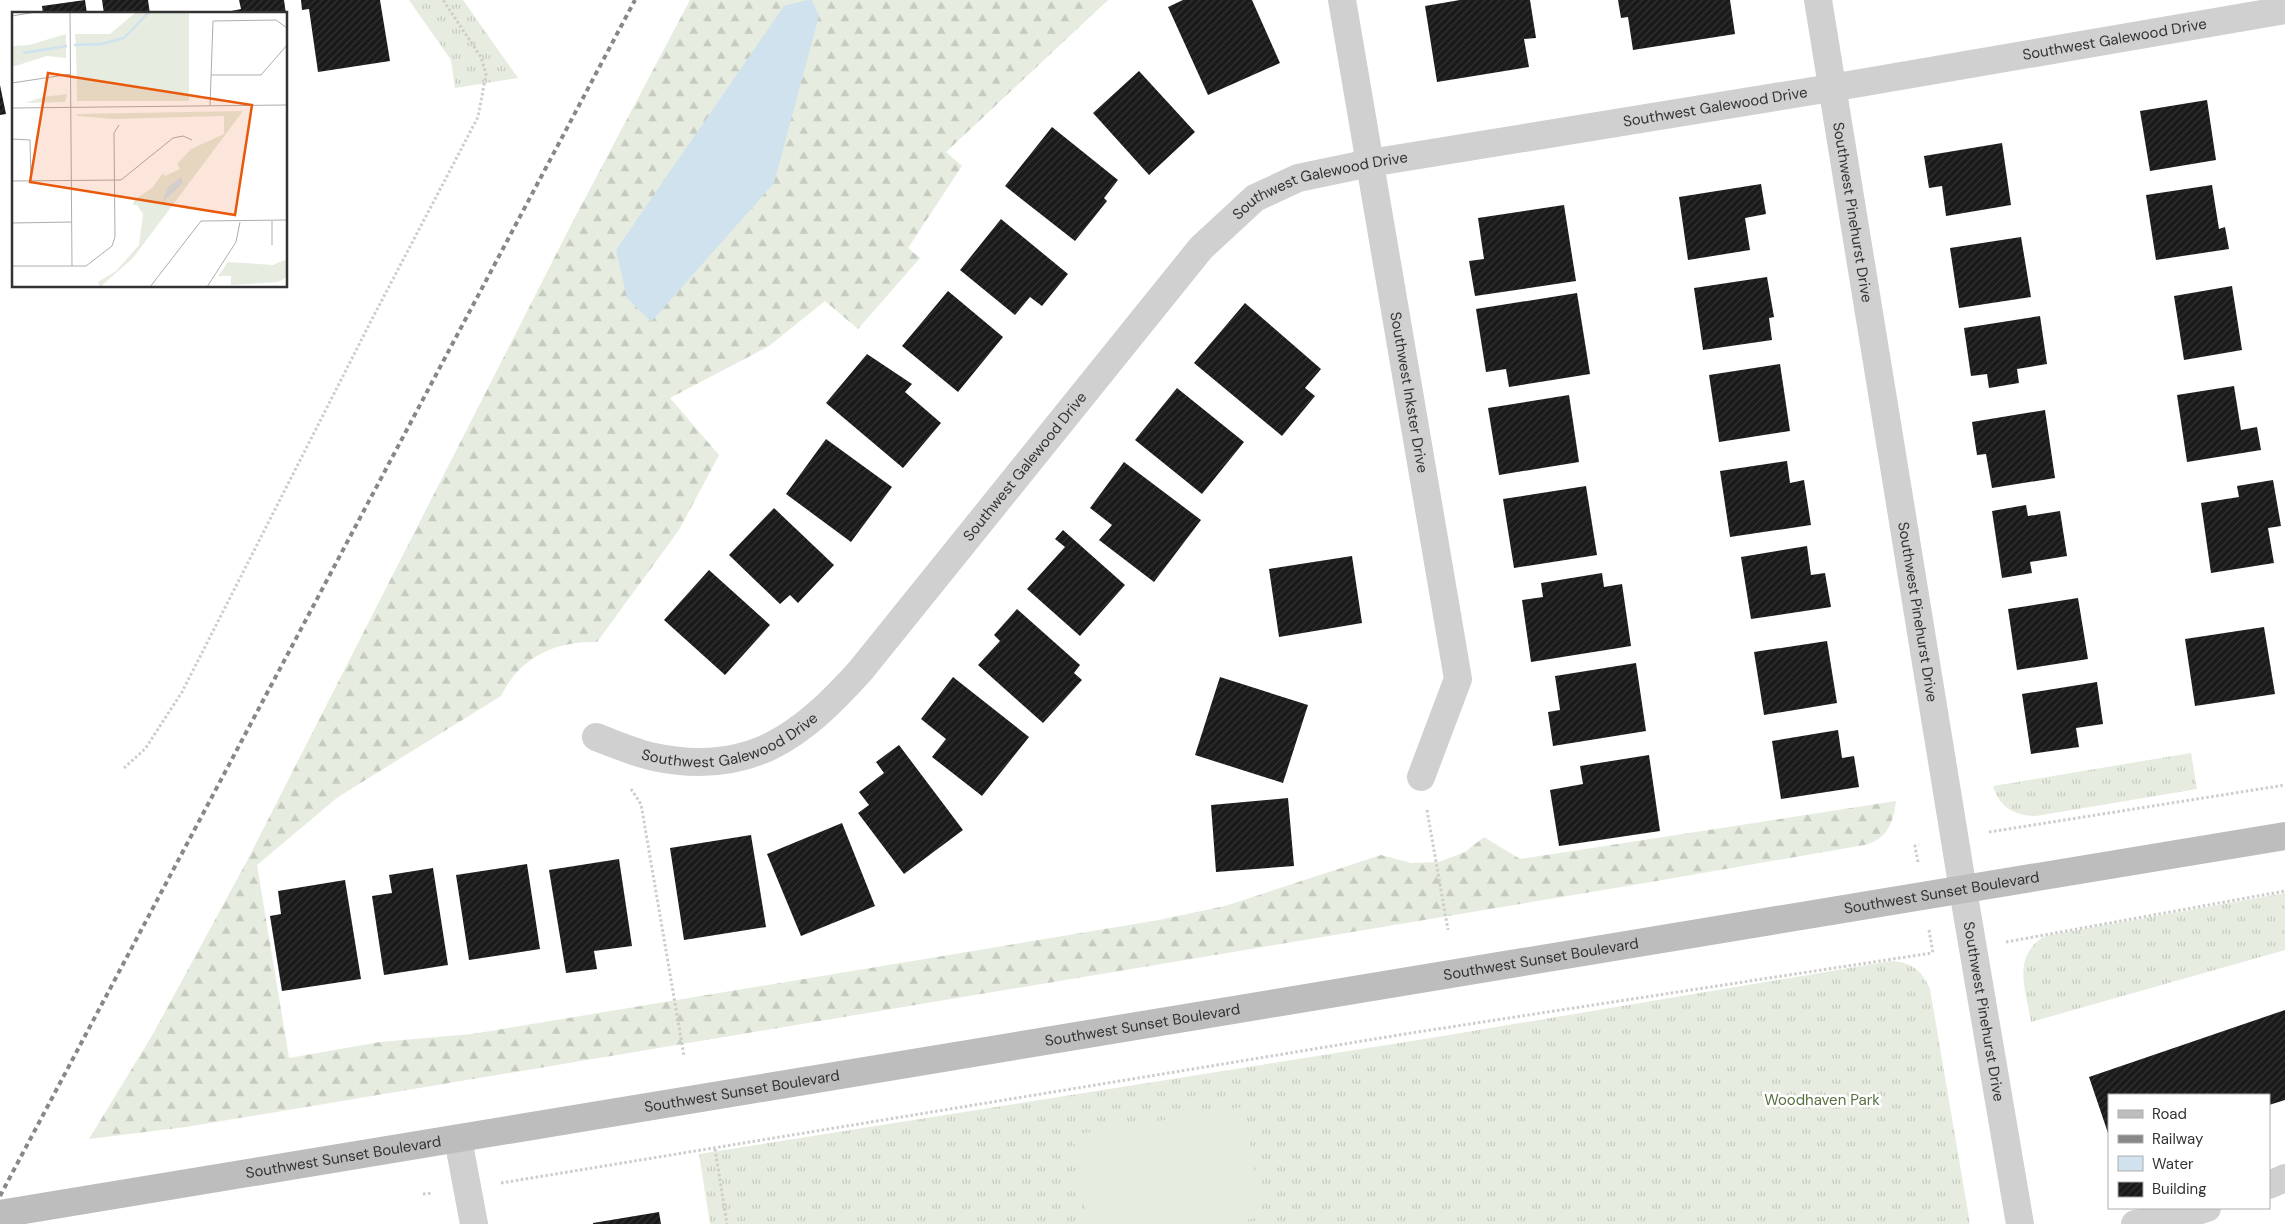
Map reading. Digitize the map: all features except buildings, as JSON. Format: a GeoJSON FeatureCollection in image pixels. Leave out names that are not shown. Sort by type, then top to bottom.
{"type":"FeatureCollection","features":[{"type":"Feature","properties":{"kind":"main road","name":"Southwest Sunset Boulevard"},"geometry":{"type":"LineString","coordinates":[[0,1214],[2285,836]]}},
{"type":"Feature","properties":{"kind":"street","name":"Southwest Inkster Drive"},"geometry":{"type":"LineString","coordinates":[[1342,0],[1458,679],[1421,777]]}},
{"type":"Feature","properties":{"kind":"street","name":"Southwest Pinehurst Drive"},"geometry":{"type":"LineString","coordinates":[[1818,0],[1972,946],[2020,1224]]}},
{"type":"Feature","properties":{"kind":"street","name":"Southwest Galewood Drive"},"geometry":{"type":"LineString","coordinates":[[596,737],[653,757],[702,764],[749,754],[775,745],[803,727],[830,704],[861,670],[1201,248],[1255,198],[1298,178],[1370,163],[2284,17]]}},
{"type":"Feature","properties":{"kind":"street"},"geometry":{"type":"LineString","coordinates":[[458,1139],[474,1224]]}},
{"type":"Feature","properties":{"kind":"street"},"geometry":{"type":"LineString","coordinates":[[2270,1185],[2285,1178]]}},
{"type":"Feature","properties":{"kind":"street"},"geometry":{"type":"LineString","coordinates":[[2135,1224],[2185,1215],[2204,1209]]}},
{"type":"Feature","properties":{"kind":"path"},"geometry":{"type":"LineString","coordinates":[[124,768],[145,749],[182,692],[371,320],[478,117],[486,74],[481,57],[443,0]]}},
{"type":"Feature","properties":{"kind":"path"},"geometry":{"type":"LineString","coordinates":[[1421,777],[1448,930]]}},
{"type":"Feature","properties":{"kind":"path"},"geometry":{"type":"LineString","coordinates":[[626,782],[641,804],[684,1056]]}},
{"type":"Feature","properties":{"kind":"path"},"geometry":{"type":"LineString","coordinates":[[2000,830],[2285,785]]}},
{"type":"Feature","properties":{"kind":"path"},"geometry":{"type":"LineString","coordinates":[[1972,946],[2027,939],[2285,890]]}},
{"type":"Feature","properties":{"kind":"path"},"geometry":{"type":"LineString","coordinates":[[510,1182],[1411,1033],[1932,953]]}},
{"type":"Feature","properties":{"kind":"path"},"geometry":{"type":"LineString","coordinates":[[715,1149],[726,1224]]}},
{"type":"Feature","properties":{"kind":"green space"},"geometry":{"type":"Polygon","coordinates":[[[409,0],[463,0],[518,78],[455,88],[451,60],[409,0]]]}},
{"type":"Feature","properties":{"kind":"green space"},"geometry":{"type":"Polygon","coordinates":[[[690,0],[1108,0],[946,152],[962,166],[908,248],[920,258],[858,329],[825,301],[769,346],[670,398],[719,455],[679,530],[597,642],[567,645],[553,648],[540,654],[518,671],[501,696],[338,797],[257,865],[289,1058],[380,1042],[472,1034],[1159,920],[1225,906],[1381,855],[1411,863],[1439,862],[1465,852],[1484,837],[1520,859],[1896,801],[1888,829],[1872,843],[1864,845],[1645,883],[186,1127],[89,1139],[153,1034],[248,859],[572,223],[690,0]]]}},
{"type":"Feature","properties":{"kind":"green space"},"geometry":{"type":"Polygon","coordinates":[[[2191,753],[2197,789],[2036,816],[2028,816],[2009,809],[1999,800],[1993,786],[2191,753]]]}},
{"type":"Feature","properties":{"kind":"green space"},"geometry":{"type":"Polygon","coordinates":[[[2285,893],[2285,950],[2031,1022],[2024,986],[2024,964],[2034,944],[2045,936],[2285,893]]]}},
{"type":"Feature","properties":{"kind":"green space","name":"Woodhaven Park"},"geometry":{"type":"Polygon","coordinates":[[[1891,961],[1904,963],[1915,968],[1927,982],[1930,989],[1970,1224],[710,1224],[699,1154],[1437,1037],[1891,961]]]}},
{"type":"Feature","properties":{"kind":"green space"},"geometry":{"type":"Polygon","coordinates":[[[1243,1107],[1263,1217],[1222,1224],[1087,1224],[1073,1135],[1243,1107]]]}},
{"type":"Feature","properties":{"kind":"water"},"geometry":{"type":"Polygon","coordinates":[[[812,0],[819,16],[774,183],[651,322],[627,298],[616,250],[784,6],[812,0]]]}},
{"type":"Feature","properties":{"kind":"railway"},"geometry":{"type":"LineString","coordinates":[[0,1196],[635,0]]}}]}
